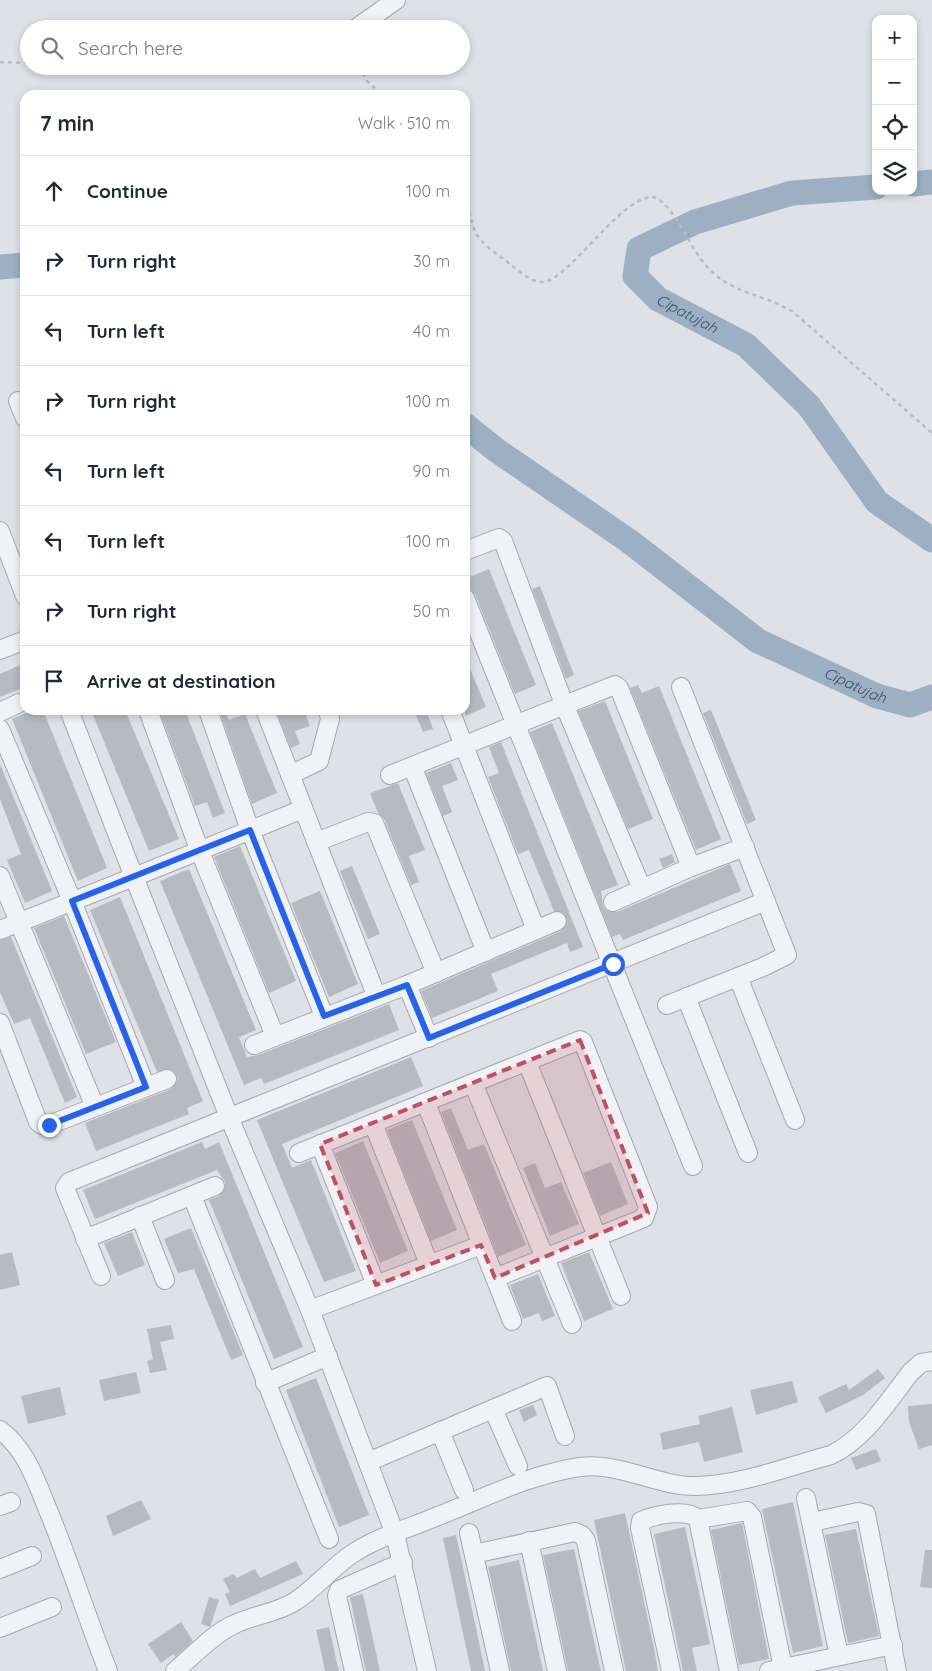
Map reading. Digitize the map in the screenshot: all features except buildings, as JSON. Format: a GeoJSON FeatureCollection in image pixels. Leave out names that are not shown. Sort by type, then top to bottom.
{"type":"FeatureCollection","features":[{"type":"Feature","properties":{"kind":"street"},"geometry":{"type":"LineString","coordinates":[[368,20],[396,0]]}},
{"type":"Feature","properties":{"kind":"street"},"geometry":{"type":"LineString","coordinates":[[18,401],[20,406]]}},
{"type":"Feature","properties":{"kind":"street"},"geometry":{"type":"LineString","coordinates":[[0,530],[20,583]]}},
{"type":"Feature","properties":{"kind":"street"},"geometry":{"type":"LineString","coordinates":[[470,549],[499,538],[504,540],[564,704],[642,889]]}},
{"type":"Feature","properties":{"kind":"street"},"geometry":{"type":"LineString","coordinates":[[470,611],[693,1166]]}},
{"type":"Feature","properties":{"kind":"street"},"geometry":{"type":"LineString","coordinates":[[0,650],[20,642]]}},
{"type":"Feature","properties":{"kind":"street"},"geometry":{"type":"LineString","coordinates":[[390,775],[613,685],[619,688],[691,867]]}},
{"type":"Feature","properties":{"kind":"street"},"geometry":{"type":"LineString","coordinates":[[666,1005],[738,977],[787,955],[681,687]]}},
{"type":"Feature","properties":{"kind":"street"},"geometry":{"type":"LineString","coordinates":[[0,712],[19,703]]}},
{"type":"Feature","properties":{"kind":"street"},"geometry":{"type":"LineString","coordinates":[[71,715],[230,1117],[310,1310],[395,1534],[427,1671]]}},
{"type":"Feature","properties":{"kind":"street"},"geometry":{"type":"LineString","coordinates":[[150,715],[199,850],[275,1036]]}},
{"type":"Feature","properties":{"kind":"street"},"geometry":{"type":"LineString","coordinates":[[210,715],[250,830],[324,1016]]}},
{"type":"Feature","properties":{"kind":"street"},"geometry":{"type":"LineString","coordinates":[[267,715],[376,995]]}},
{"type":"Feature","properties":{"kind":"street"},"geometry":{"type":"LineString","coordinates":[[290,775],[319,761],[330,719],[329,715]]}},
{"type":"Feature","properties":{"kind":"street"},"geometry":{"type":"LineString","coordinates":[[452,715],[536,930]]}},
{"type":"Feature","properties":{"kind":"street"},"geometry":{"type":"LineString","coordinates":[[0,729],[72,901],[146,1087]]}},
{"type":"Feature","properties":{"kind":"street"},"geometry":{"type":"LineString","coordinates":[[412,766],[486,952]]}},
{"type":"Feature","properties":{"kind":"street"},"geometry":{"type":"LineString","coordinates":[[0,930],[303,809]]}},
{"type":"Feature","properties":{"kind":"street"},"geometry":{"type":"LineString","coordinates":[[316,842],[368,822],[374,823],[436,973]]}},
{"type":"Feature","properties":{"kind":"street"},"geometry":{"type":"LineString","coordinates":[[613,902],[691,867],[745,848]]}},
{"type":"Feature","properties":{"kind":"street"},"geometry":{"type":"LineString","coordinates":[[0,876],[95,1107]]}},
{"type":"Feature","properties":{"kind":"street"},"geometry":{"type":"LineString","coordinates":[[101,1276],[67,1195],[65,1188],[69,1182],[766,901]]}},
{"type":"Feature","properties":{"kind":"street"},"geometry":{"type":"LineString","coordinates":[[254,1044],[376,995],[407,985],[557,921]]}},
{"type":"Feature","properties":{"kind":"street"},"geometry":{"type":"LineString","coordinates":[[738,977],[796,1120]]}},
{"type":"Feature","properties":{"kind":"street"},"geometry":{"type":"LineString","coordinates":[[407,985],[429,1038]]}},
{"type":"Feature","properties":{"kind":"street"},"geometry":{"type":"LineString","coordinates":[[686,997],[748,1153]]}},
{"type":"Feature","properties":{"kind":"street"},"geometry":{"type":"LineString","coordinates":[[0,1023],[40,1124],[49,1125],[167,1079]]}},
{"type":"Feature","properties":{"kind":"street"},"geometry":{"type":"LineString","coordinates":[[299,1153],[580,1040],[586,1048],[648,1210],[644,1218],[495,1278]]}},
{"type":"Feature","properties":{"kind":"street"},"geometry":{"type":"LineString","coordinates":[[527,1062],[621,1296]]}},
{"type":"Feature","properties":{"kind":"street"},"geometry":{"type":"LineString","coordinates":[[473,1084],[546,1257],[572,1324]]}},
{"type":"Feature","properties":{"kind":"street"},"geometry":{"type":"LineString","coordinates":[[426,1103],[512,1321]]}},
{"type":"Feature","properties":{"kind":"street"},"geometry":{"type":"LineString","coordinates":[[373,1124],[429,1264]]}},
{"type":"Feature","properties":{"kind":"street"},"geometry":{"type":"LineString","coordinates":[[320,1144],[376,1285]]}},
{"type":"Feature","properties":{"kind":"street"},"geometry":{"type":"LineString","coordinates":[[85,1239],[215,1186]]}},
{"type":"Feature","properties":{"kind":"street"},"geometry":{"type":"LineString","coordinates":[[192,1196],[265,1383],[329,1539]]}},
{"type":"Feature","properties":{"kind":"street"},"geometry":{"type":"LineString","coordinates":[[140,1216],[165,1280]]}},
{"type":"Feature","properties":{"kind":"street"},"geometry":{"type":"LineString","coordinates":[[310,1310],[481,1245]]}},
{"type":"Feature","properties":{"kind":"street"},"geometry":{"type":"LineString","coordinates":[[265,1383],[328,1356]]}},
{"type":"Feature","properties":{"kind":"street"},"geometry":{"type":"LineString","coordinates":[[175,1671],[229,1627],[251,1617],[285,1608],[302,1598],[332,1569],[354,1552],[540,1476],[583,1467],[605,1468],[667,1483],[695,1486],[737,1480],[831,1455],[845,1448],[860,1436],[911,1372],[921,1363],[932,1361]]}},
{"type":"Feature","properties":{"kind":"street"},"geometry":{"type":"LineString","coordinates":[[368,1462],[547,1386],[565,1436]]}},
{"type":"Feature","properties":{"kind":"street"},"geometry":{"type":"LineString","coordinates":[[493,1409],[518,1466]]}},
{"type":"Feature","properties":{"kind":"street"},"geometry":{"type":"LineString","coordinates":[[0,1430],[8,1436],[27,1460],[68,1557],[108,1671]]}},
{"type":"Feature","properties":{"kind":"street"},"geometry":{"type":"LineString","coordinates":[[440,1431],[464,1490]]}},
{"type":"Feature","properties":{"kind":"street"},"geometry":{"type":"LineString","coordinates":[[806,1498],[839,1656]]}},
{"type":"Feature","properties":{"kind":"street"},"geometry":{"type":"LineString","coordinates":[[698,1519],[745,1511],[751,1514],[776,1670],[839,1656],[895,1657],[866,1514],[858,1512],[812,1522]]}},
{"type":"Feature","properties":{"kind":"street"},"geometry":{"type":"LineString","coordinates":[[671,1671],[640,1524],[646,1519],[685,1513],[694,1515],[698,1519],[729,1671]]}},
{"type":"Feature","properties":{"kind":"street"},"geometry":{"type":"LineString","coordinates":[[474,1554],[575,1532],[582,1535],[586,1541],[614,1671]]}},
{"type":"Feature","properties":{"kind":"street"},"geometry":{"type":"LineString","coordinates":[[468,1533],[500,1671]]}},
{"type":"Feature","properties":{"kind":"street"},"geometry":{"type":"LineString","coordinates":[[529,1541],[557,1671]]}},
{"type":"Feature","properties":{"kind":"street"},"geometry":{"type":"LineString","coordinates":[[0,1569],[32,1556]]}},
{"type":"Feature","properties":{"kind":"street"},"geometry":{"type":"LineString","coordinates":[[354,1671],[337,1596],[338,1590],[403,1562]]}},
{"type":"Feature","properties":{"kind":"street"},"geometry":{"type":"LineString","coordinates":[[0,1628],[52,1607]]}},
{"type":"Feature","properties":{"kind":"path"},"geometry":{"type":"LineString","coordinates":[[0,62],[20,63]]}},
{"type":"Feature","properties":{"kind":"path"},"geometry":{"type":"LineString","coordinates":[[363,75],[377,90]]}},
{"type":"Feature","properties":{"kind":"path"},"geometry":{"type":"LineString","coordinates":[[470,213],[477,236],[514,267],[539,282],[546,282],[560,275],[600,232],[644,198],[657,198],[666,205],[704,264],[739,291],[776,302],[793,312],[932,433]]}},
{"type":"Feature","properties":{"kind":"highlighted area"},"geometry":{"type":"Polygon","coordinates":[[[580,1040],[648,1213],[495,1278],[481,1245],[376,1285],[320,1144],[580,1040]]]}},
{"type":"Feature","properties":{"kind":"waterway","name":"Cipatujah"},"geometry":{"type":"LineString","coordinates":[[917,184],[932,182]]}},
{"type":"Feature","properties":{"kind":"waterway","name":"Cipatujah"},"geometry":{"type":"LineString","coordinates":[[872,187],[792,193],[695,222],[639,249],[635,276],[658,299],[746,345],[809,406],[877,502],[932,540]]}},
{"type":"Feature","properties":{"kind":"waterway","name":"Cipatujah"},"geometry":{"type":"LineString","coordinates":[[0,267],[20,265]]}},
{"type":"Feature","properties":{"kind":"waterway","name":"Cipatujah"},"geometry":{"type":"LineString","coordinates":[[470,429],[496,450],[629,541],[758,641],[877,696],[910,705],[932,697]]}},
{"type":"Feature","properties":{"kind":"route"},"geometry":{"type":"LineString","coordinates":[[49,1125],[146,1087],[72,901],[250,830],[324,1016],[407,985],[429,1038],[613,964]]}}]}
